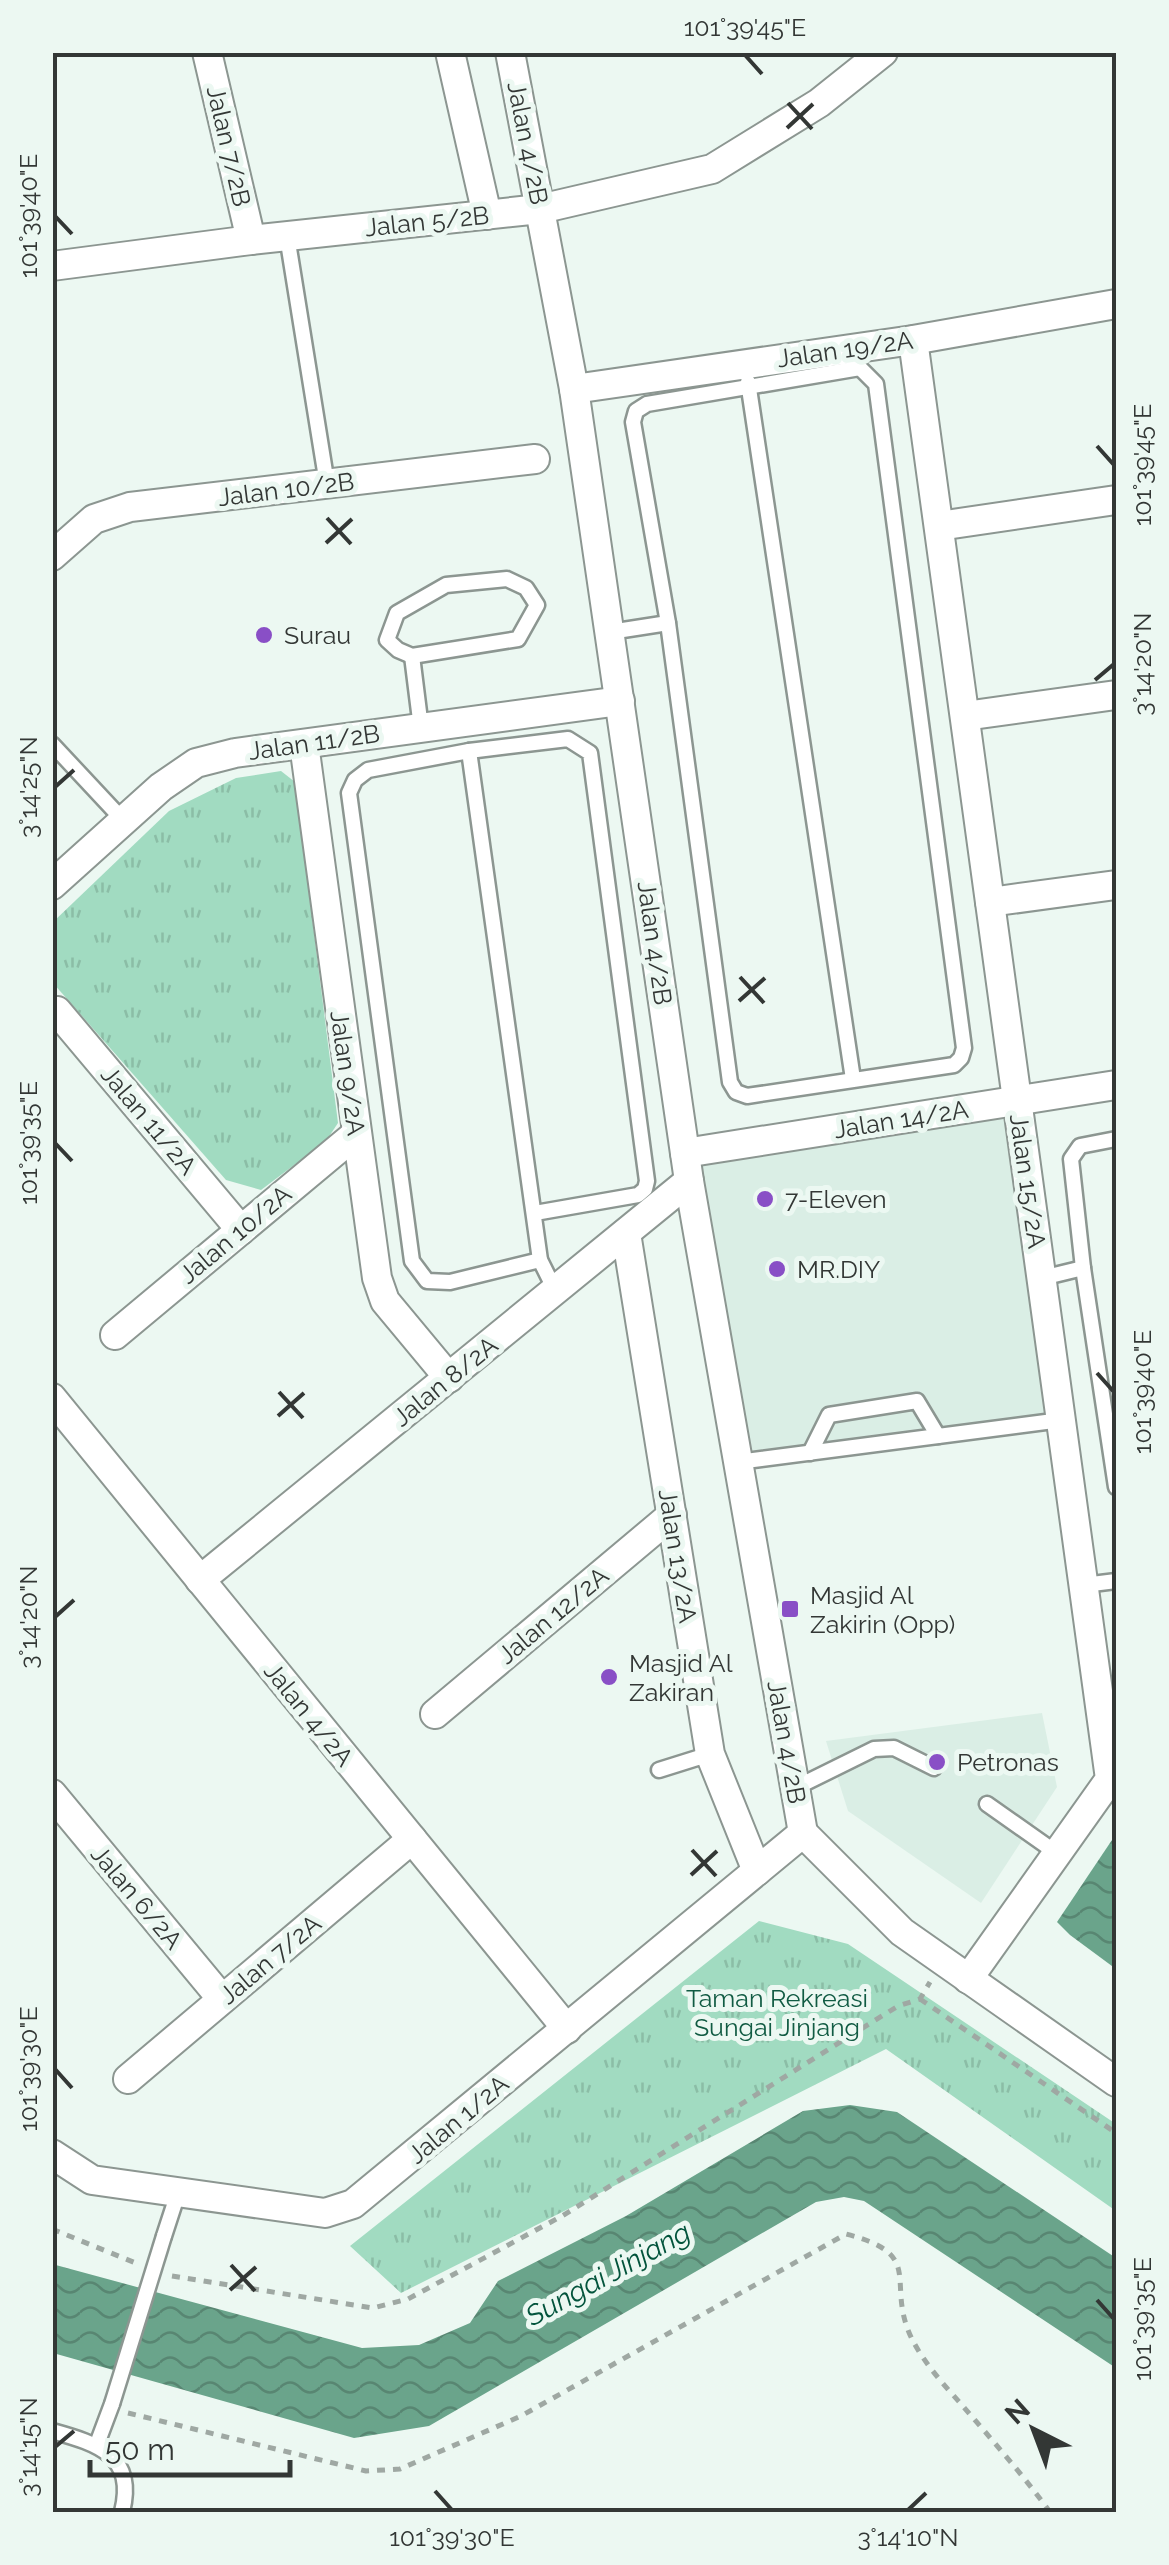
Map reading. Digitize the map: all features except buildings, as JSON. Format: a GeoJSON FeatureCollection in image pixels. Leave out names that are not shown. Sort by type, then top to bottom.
{"type":"FeatureCollection","features":[{"type":"Feature","properties":{"kind":"street","name":"Jalan 7/2B"},"geometry":{"type":"LineString","coordinates":[[208,52],[251,240]]}},
{"type":"Feature","properties":{"kind":"street"},"geometry":{"type":"LineString","coordinates":[[450,52],[486,215]]}},
{"type":"Feature","properties":{"kind":"street","name":"Jalan 4/2B"},"geometry":{"type":"LineString","coordinates":[[510,52],[574,390],[687,1167],[803,1833]]}},
{"type":"Feature","properties":{"kind":"street","name":"Jalan 5/2B"},"geometry":{"type":"LineString","coordinates":[[52,266],[540,209],[712,169],[818,103],[884,52]]}},
{"type":"Feature","properties":{"kind":"street","name":"Jalan 19/2A"},"geometry":{"type":"LineString","coordinates":[[574,390],[747,375],[1116,304]]}},
{"type":"Feature","properties":{"kind":"street","name":"Jalan 15/2A"},"geometry":{"type":"LineString","coordinates":[[914,340],[1110,1780],[968,1979]]}},
{"type":"Feature","properties":{"kind":"street","name":"Jalan 10/2B"},"geometry":{"type":"LineString","coordinates":[[52,556],[94,520],[130,507],[535,460]]}},
{"type":"Feature","properties":{"kind":"street"},"geometry":{"type":"LineString","coordinates":[[939,526],[1116,500]]}},
{"type":"Feature","properties":{"kind":"street"},"geometry":{"type":"LineString","coordinates":[[965,716],[1116,696]]}},
{"type":"Feature","properties":{"kind":"street","name":"Jalan 11/2B"},"geometry":{"type":"LineString","coordinates":[[52,885],[123,820],[196,763],[235,752],[620,701]]}},
{"type":"Feature","properties":{"kind":"street","name":"Jalan 9/2A"},"geometry":{"type":"LineString","coordinates":[[304,744],[377,1278],[385,1301],[450,1378]]}},
{"type":"Feature","properties":{"kind":"street"},"geometry":{"type":"LineString","coordinates":[[990,902],[1116,885]]}},
{"type":"Feature","properties":{"kind":"street","name":"Jalan 11/2A"},"geometry":{"type":"LineString","coordinates":[[57,1011],[241,1230]]}},
{"type":"Feature","properties":{"kind":"street","name":"Jalan 14/2A"},"geometry":{"type":"LineString","coordinates":[[687,1167],[1116,1085]]}},
{"type":"Feature","properties":{"kind":"street","name":"Jalan 10/2A"},"geometry":{"type":"LineString","coordinates":[[114,1335],[356,1134]]}},
{"type":"Feature","properties":{"kind":"street","name":"Jalan 8/2A"},"geometry":{"type":"LineString","coordinates":[[200,1580],[626,1233],[687,1167]]}},
{"type":"Feature","properties":{"kind":"street","name":"Jalan 13/2A"},"geometry":{"type":"LineString","coordinates":[[626,1233],[710,1754],[757,1871]]}},
{"type":"Feature","properties":{"kind":"street","name":"Jalan 4/2A"},"geometry":{"type":"LineString","coordinates":[[52,1398],[567,2029]]}},
{"type":"Feature","properties":{"kind":"street","name":"Jalan 12/2A"},"geometry":{"type":"LineString","coordinates":[[435,1714],[672,1515]]}},
{"type":"Feature","properties":{"kind":"street","name":"Jalan 6/2A"},"geometry":{"type":"LineString","coordinates":[[52,1794],[222,2000]]}},
{"type":"Feature","properties":{"kind":"street"},"geometry":{"type":"LineString","coordinates":[[803,1833],[902,1932],[1116,2082]]}},
{"type":"Feature","properties":{"kind":"street","name":"Jalan 1/2A"},"geometry":{"type":"LineString","coordinates":[[52,2154],[92,2180],[325,2213],[353,2204],[803,1833]]}},
{"type":"Feature","properties":{"kind":"street","name":"Jalan 7/2A"},"geometry":{"type":"LineString","coordinates":[[128,2079],[412,1839]]}},
{"type":"Feature","properties":{"kind":"lane"},"geometry":{"type":"LineString","coordinates":[[287,236],[327,485]]}},
{"type":"Feature","properties":{"kind":"lane"},"geometry":{"type":"LineString","coordinates":[[860,368],[876,384],[964,1048],[954,1065],[747,1096],[736,1092],[730,1082],[668,623],[633,422],[636,410],[646,404],[747,375],[860,368]]}},
{"type":"Feature","properties":{"kind":"lane"},"geometry":{"type":"LineString","coordinates":[[747,375],[853,1078]]}},
{"type":"Feature","properties":{"kind":"lane"},"geometry":{"type":"LineString","coordinates":[[506,579],[526,588],[538,604],[518,639],[412,656],[387,640],[398,614],[446,585],[506,579]]}},
{"type":"Feature","properties":{"kind":"lane"},"geometry":{"type":"LineString","coordinates":[[610,632],[668,623]]}},
{"type":"Feature","properties":{"kind":"lane"},"geometry":{"type":"LineString","coordinates":[[412,656],[421,728]]}},
{"type":"Feature","properties":{"kind":"lane"},"geometry":{"type":"LineString","coordinates":[[536,1213],[638,1194],[647,1181],[590,753],[568,739],[469,751],[368,770],[348,792],[412,1260],[427,1280],[450,1282],[540,1260]]}},
{"type":"Feature","properties":{"kind":"lane"},"geometry":{"type":"LineString","coordinates":[[52,744],[123,820]]}},
{"type":"Feature","properties":{"kind":"lane"},"geometry":{"type":"LineString","coordinates":[[469,751],[540,1260],[555,1290]]}},
{"type":"Feature","properties":{"kind":"lane"},"geometry":{"type":"LineString","coordinates":[[1116,1139],[1080,1146],[1070,1159],[1083,1268],[1112,1428],[1116,1486]]}},
{"type":"Feature","properties":{"kind":"lane"},"geometry":{"type":"LineString","coordinates":[[1042,1278],[1083,1268]]}},
{"type":"Feature","properties":{"kind":"lane"},"geometry":{"type":"LineString","coordinates":[[810,1453],[829,1415],[917,1401],[938,1436]]}},
{"type":"Feature","properties":{"kind":"lane"},"geometry":{"type":"LineString","coordinates":[[738,1462],[1061,1420]]}},
{"type":"Feature","properties":{"kind":"lane"},"geometry":{"type":"LineString","coordinates":[[1084,1584],[1116,1580]]}},
{"type":"Feature","properties":{"kind":"lane"},"geometry":{"type":"LineString","coordinates":[[795,1788],[874,1750],[894,1748],[934,1768]]}},
{"type":"Feature","properties":{"kind":"lane"},"geometry":{"type":"LineString","coordinates":[[659,1770],[710,1754]]}},
{"type":"Feature","properties":{"kind":"lane"},"geometry":{"type":"LineString","coordinates":[[987,1804],[1058,1854]]}},
{"type":"Feature","properties":{"kind":"lane"},"geometry":{"type":"LineString","coordinates":[[97,2444],[178,2194]]}},
{"type":"Feature","properties":{"kind":"lane"},"geometry":{"type":"LineString","coordinates":[[52,2431],[97,2444],[124,2474],[128,2490],[122,2512]]}},
{"type":"Feature","properties":{"kind":"path"},"geometry":{"type":"LineString","coordinates":[[162,2272],[178,2278],[201,2278],[373,2308],[408,2299],[562,2216],[898,2006],[920,1999],[1116,2132]]}},
{"type":"Feature","properties":{"kind":"path"},"geometry":{"type":"LineString","coordinates":[[52,2230],[146,2267]]}},
{"type":"Feature","properties":{"kind":"path"},"geometry":{"type":"LineString","coordinates":[[111,2407],[366,2472],[400,2469],[521,2416],[846,2234],[885,2248],[898,2261],[903,2275],[899,2295],[903,2317],[913,2341],[1050,2512]]}},
{"type":"Feature","properties":{"kind":"shaded area"},"geometry":{"type":"Polygon","coordinates":[[[1009,1113],[1052,1413],[748,1453],[695,1161],[1009,1113]]]}},
{"type":"Feature","properties":{"kind":"shaded area"},"geometry":{"type":"Polygon","coordinates":[[[1042,1713],[1057,1787],[981,1903],[848,1811],[826,1741],[1042,1713]]]}},
{"type":"Feature","properties":{"kind":"green space"},"geometry":{"type":"Polygon","coordinates":[[[281,771],[295,782],[338,1123],[326,1141],[261,1190],[226,1180],[53,983],[52,923],[169,811],[236,778],[281,771]]]}},
{"type":"Feature","properties":{"kind":"green space","name":"Taman Rekreasi Sungai Jinjang"},"geometry":{"type":"Polygon","coordinates":[[[759,1921],[848,1944],[1116,2124],[1116,2211],[886,2049],[401,2293],[350,2246],[759,1921]]]}},
{"type":"Feature","properties":{"kind":"water"},"geometry":{"type":"Polygon","coordinates":[[[1116,1834],[1116,1969],[1057,1922],[1116,1834]]]}},
{"type":"Feature","properties":{"kind":"water","name":"Sungai Jinjang"},"geometry":{"type":"Polygon","coordinates":[[[850,2105],[897,2112],[1116,2258],[1116,2368],[864,2201],[844,2197],[816,2202],[429,2426],[354,2438],[53,2353],[52,2264],[362,2348],[419,2345],[470,2323],[498,2281],[626,2216],[803,2111],[850,2105]]]}},
{"type":"Feature","properties":{"kind":"place","name":"Surau"},"geometry":{"type":"Point","coordinates":[264,635]}},
{"type":"Feature","properties":{"kind":"place","name":"7-Eleven"},"geometry":{"type":"Point","coordinates":[765,1199]}},
{"type":"Feature","properties":{"kind":"place","name":"MR.DIY"},"geometry":{"type":"Point","coordinates":[777,1269]}},
{"type":"Feature","properties":{"kind":"place","name":"Masjid Al Zakirin (Opp)"},"geometry":{"type":"Point","coordinates":[790,1609]}},
{"type":"Feature","properties":{"kind":"place","name":"Masjid Al Zakiran"},"geometry":{"type":"Point","coordinates":[609,1677]}},
{"type":"Feature","properties":{"kind":"place","name":"Petronas"},"geometry":{"type":"Point","coordinates":[937,1762]}}]}
